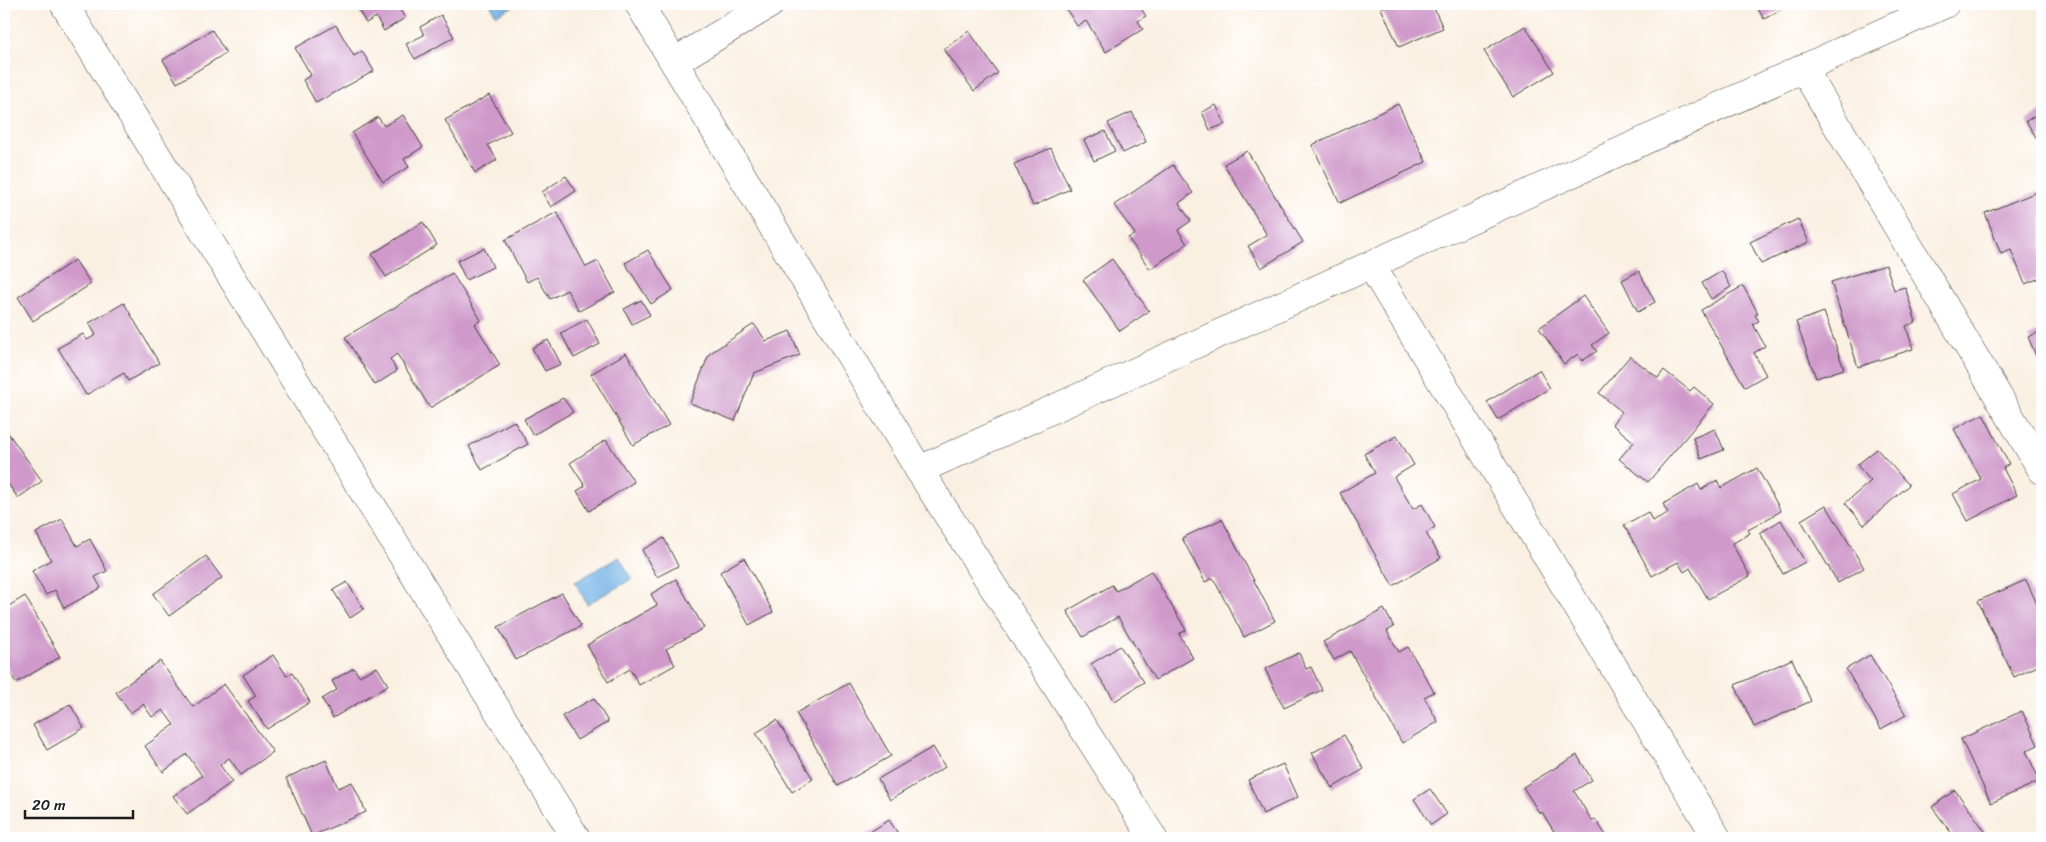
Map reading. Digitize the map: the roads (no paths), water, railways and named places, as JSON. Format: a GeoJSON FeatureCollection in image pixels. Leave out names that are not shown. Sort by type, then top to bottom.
{"type":"FeatureCollection","features":[{"type":"Feature","properties":{"kind":"street"},"geometry":{"type":"LineString","coordinates":[[64,4],[576,838]]}},
{"type":"Feature","properties":{"kind":"street"},"geometry":{"type":"LineString","coordinates":[[639,4],[919,470],[1153,838]]}},
{"type":"Feature","properties":{"kind":"street"},"geometry":{"type":"LineString","coordinates":[[674,62],[770,4]]}},
{"type":"Feature","properties":{"kind":"street"},"geometry":{"type":"LineString","coordinates":[[919,470],[1945,4]]}},
{"type":"Feature","properties":{"kind":"street"},"geometry":{"type":"LineString","coordinates":[[1803,68],[2042,470]]}},
{"type":"Feature","properties":{"kind":"street"},"geometry":{"type":"LineString","coordinates":[[1371,264],[1717,838]]}},
{"type":"Feature","properties":{"kind":"water"},"geometry":{"type":"Polygon","coordinates":[[[490,4],[518,4],[496,15],[490,4]]]}},
{"type":"Feature","properties":{"kind":"water"},"geometry":{"type":"Polygon","coordinates":[[[619,557],[632,579],[587,604],[575,582],[619,557]]]}}]}
